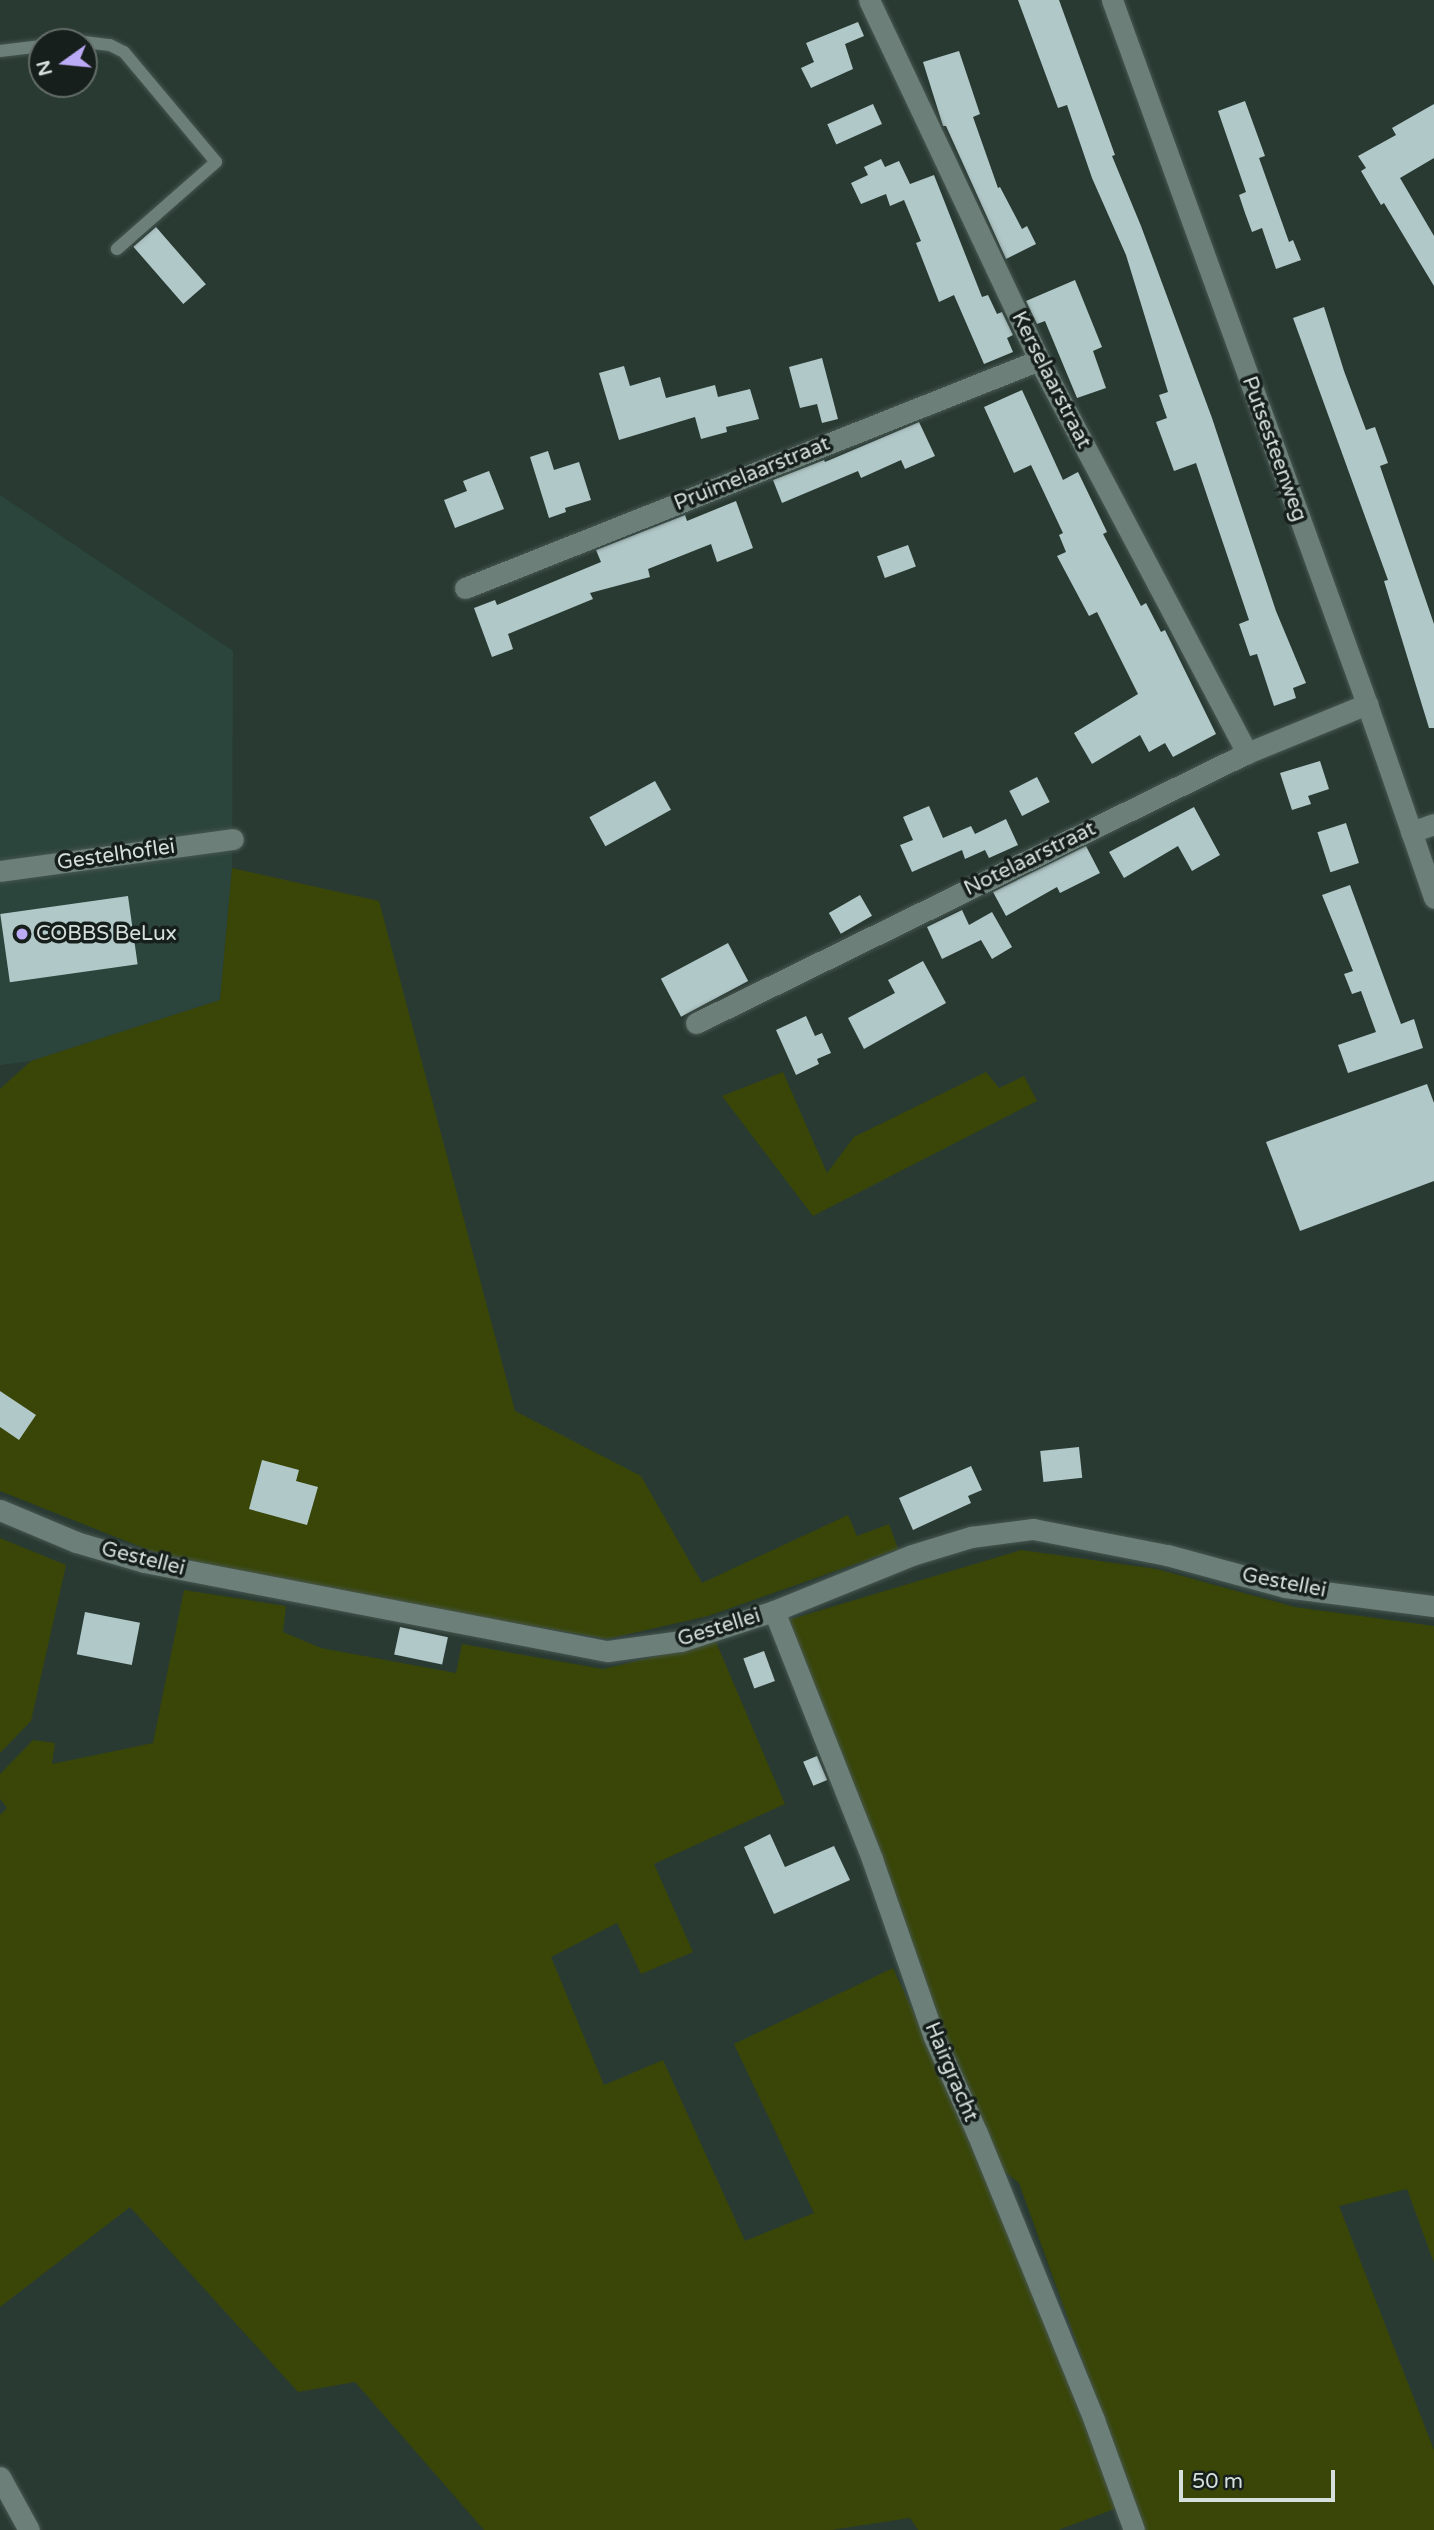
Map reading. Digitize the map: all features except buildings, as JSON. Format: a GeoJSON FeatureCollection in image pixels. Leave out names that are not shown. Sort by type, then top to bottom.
{"type":"FeatureCollection","features":[{"type":"Feature","properties":{"kind":"street","name":"Kerselaarstraat"},"geometry":{"type":"LineString","coordinates":[[869,0],[1039,360],[1247,753]]}},
{"type":"Feature","properties":{"kind":"street","name":"Putsesteenweg"},"geometry":{"type":"LineString","coordinates":[[1112,0],[1367,704],[1434,898]]}},
{"type":"Feature","properties":{"kind":"street","name":"Pruimelaarstraat"},"geometry":{"type":"LineString","coordinates":[[465,588],[1039,360]]}},
{"type":"Feature","properties":{"kind":"street","name":"Notelaarstraat"},"geometry":{"type":"LineString","coordinates":[[696,1023],[1247,753],[1367,704]]}},
{"type":"Feature","properties":{"kind":"street"},"geometry":{"type":"LineString","coordinates":[[1411,832],[1434,824]]}},
{"type":"Feature","properties":{"kind":"street","name":"Gestelhoflei"},"geometry":{"type":"LineString","coordinates":[[0,871],[233,839]]}},
{"type":"Feature","properties":{"kind":"street","name":"Gestellei"},"geometry":{"type":"LineString","coordinates":[[0,1510],[76,1542],[144,1562],[608,1651],[681,1641],[774,1611],[912,1555],[971,1537],[1033,1529],[1154,1552],[1285,1587],[1434,1606]]}},
{"type":"Feature","properties":{"kind":"street","name":"Hairgracht"},"geometry":{"type":"LineString","coordinates":[[774,1611],[872,1859],[934,2037],[977,2133],[1089,2407],[1134,2530]]}},
{"type":"Feature","properties":{"kind":"street"},"geometry":{"type":"LineString","coordinates":[[0,2477],[29,2530]]}},
{"type":"Feature","properties":{"kind":"lane"},"geometry":{"type":"LineString","coordinates":[[98,44],[110,45],[124,52],[216,162],[117,249]]}},
{"type":"Feature","properties":{"kind":"lane"},"geometry":{"type":"LineString","coordinates":[[0,51],[28,48]]}},
{"type":"Feature","properties":{"kind":"shaded area"},"geometry":{"type":"Polygon","coordinates":[[[0,495],[233,651],[232,868],[220,1000],[31,1061],[0,1065],[0,495]]]}},
{"type":"Feature","properties":{"kind":"green space"},"geometry":{"type":"Polygon","coordinates":[[[232,868],[379,901],[515,1411],[641,1476],[702,1583],[848,1515],[857,1536],[889,1524],[898,1549],[708,1616],[607,1639],[297,1585],[151,1551],[0,1491],[0,1089],[31,1061],[220,1000],[232,868]]]}},
{"type":"Feature","properties":{"kind":"green space"},"geometry":{"type":"Polygon","coordinates":[[[783,1072],[827,1173],[854,1137],[986,1072],[999,1088],[1024,1076],[1037,1101],[813,1216],[722,1096],[783,1072]]]}},
{"type":"Feature","properties":{"kind":"green space"},"geometry":{"type":"Polygon","coordinates":[[[0,1538],[66,1565],[31,1721],[0,1753],[0,1538]]]}},
{"type":"Feature","properties":{"kind":"green space"},"geometry":{"type":"Polygon","coordinates":[[[1021,1550],[1157,1569],[1295,1607],[1434,1626],[1434,2263],[1407,2189],[1339,2206],[1434,2450],[1434,2530],[1144,2530],[1019,2183],[980,2152],[1117,2508],[1058,2530],[918,2530],[910,2518],[831,2530],[484,2530],[355,2382],[298,2392],[130,2207],[0,2307],[0,1815],[7,1808],[0,1799],[0,1774],[33,1740],[55,1743],[52,1764],[153,1743],[184,1590],[286,1606],[283,1632],[321,1648],[456,1673],[462,1644],[603,1669],[716,1642],[785,1804],[654,1864],[693,1952],[641,1974],[617,1923],[551,1957],[604,2085],[663,2060],[745,2241],[814,2213],[734,2044],[893,1968],[974,2141],[788,1620],[1021,1550]]]}},
{"type":"Feature","properties":{"kind":"place","name":"COBBS BeLux"},"geometry":{"type":"Point","coordinates":[22,934]}}]}
